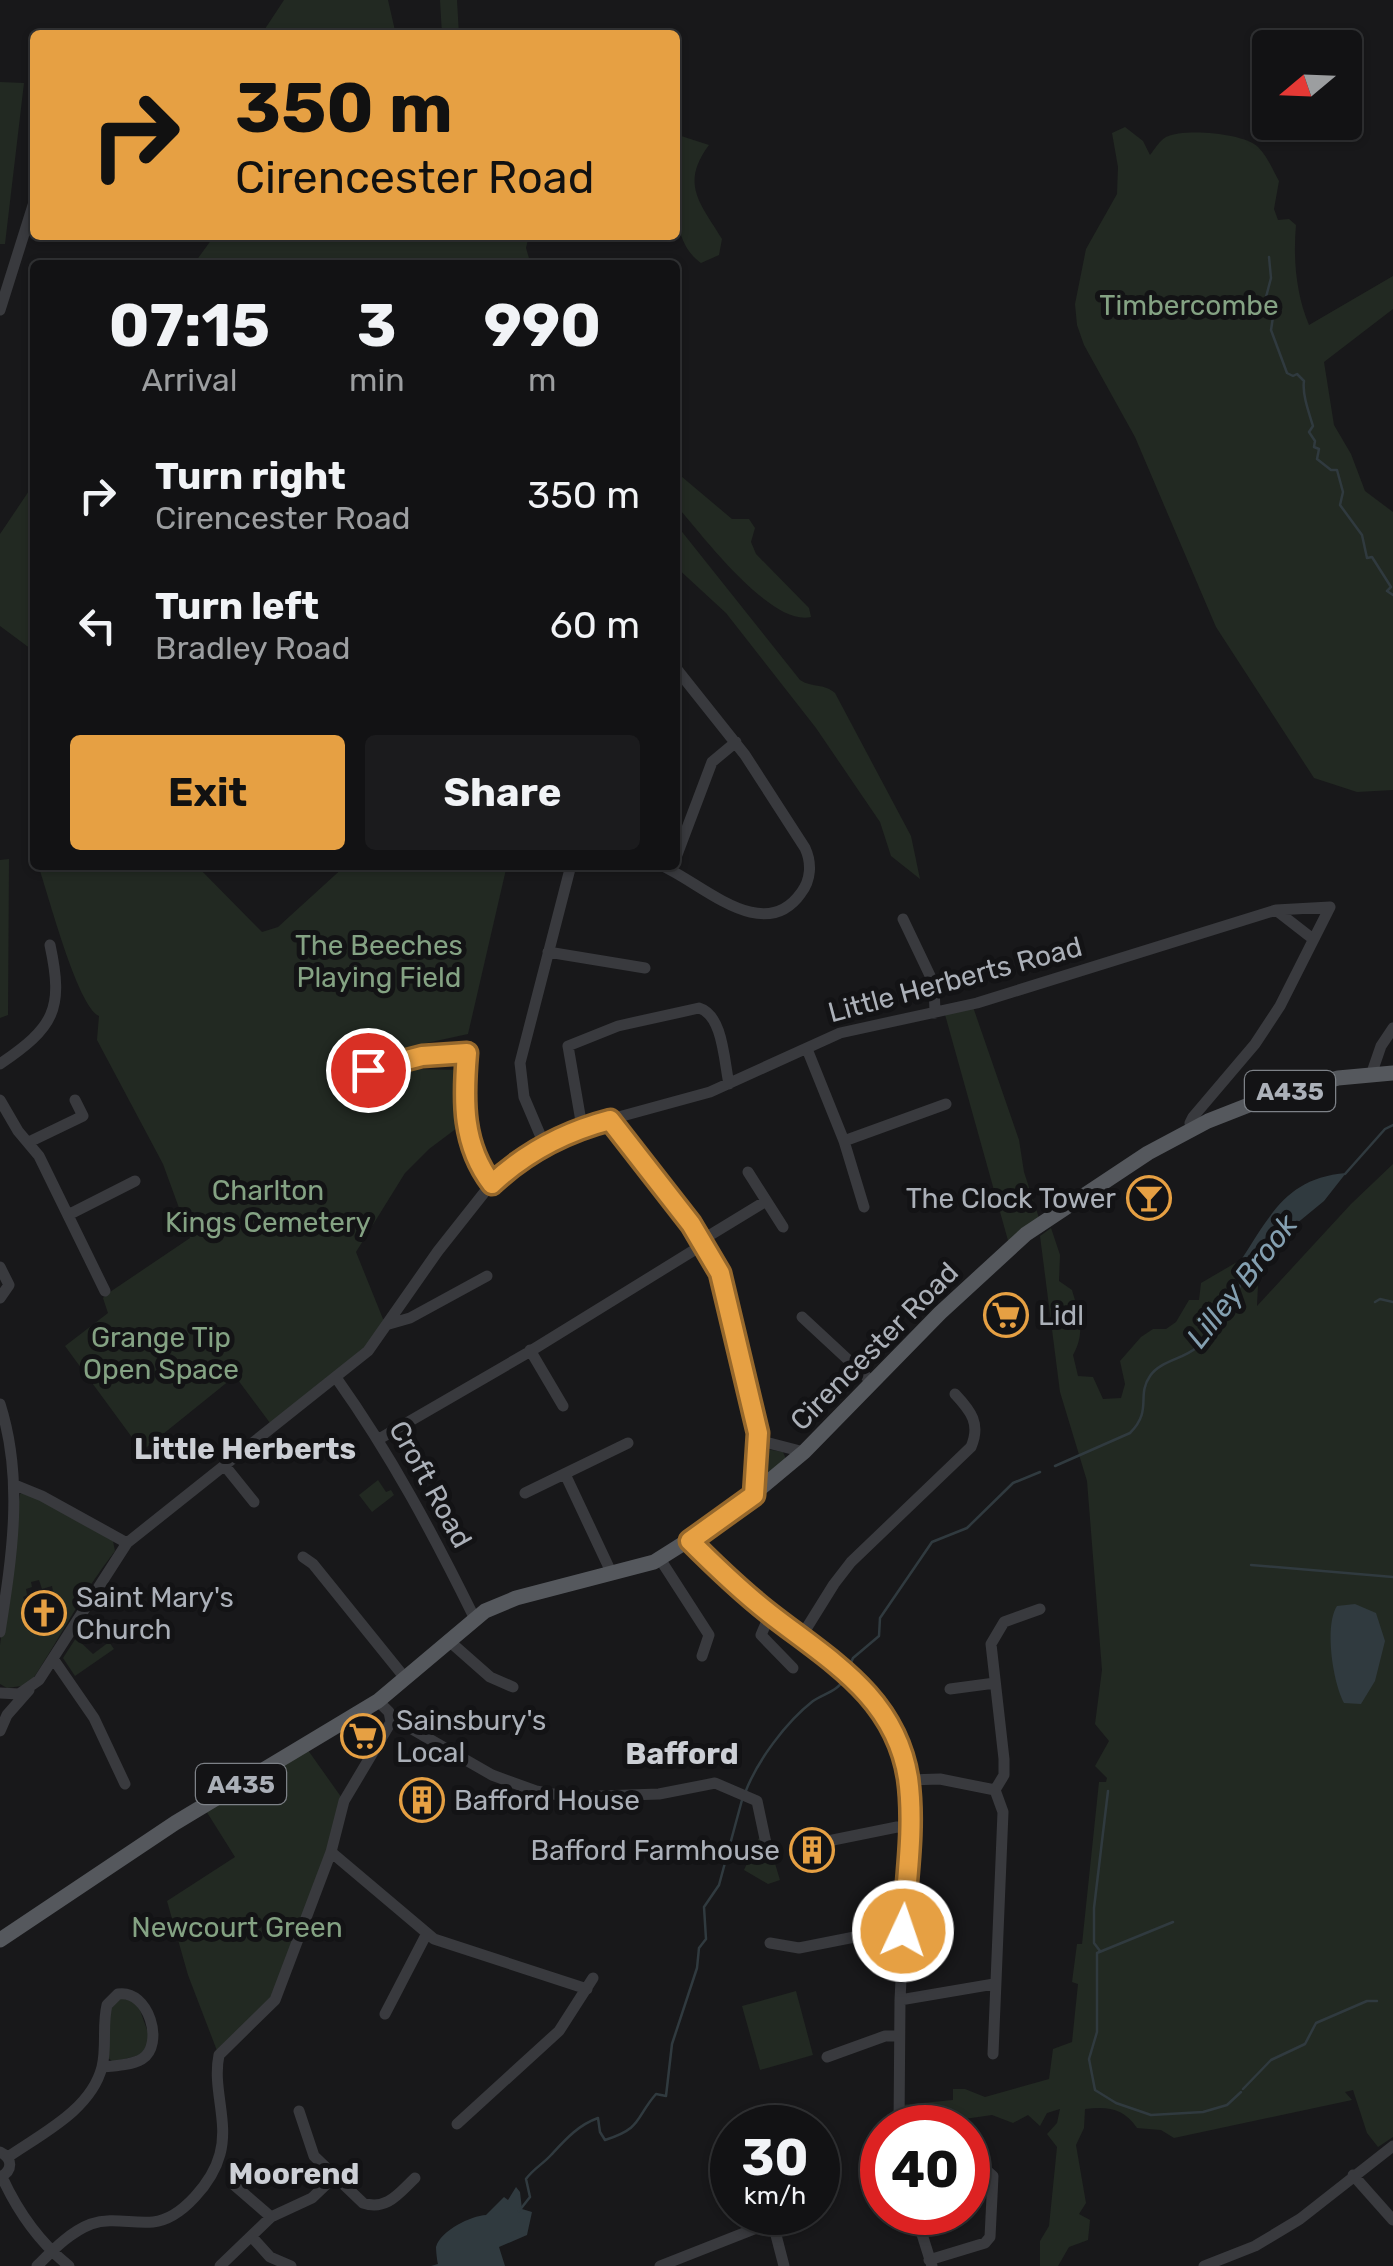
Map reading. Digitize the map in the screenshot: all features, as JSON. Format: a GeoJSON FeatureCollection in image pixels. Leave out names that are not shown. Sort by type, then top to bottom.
{"type":"FeatureCollection","features":[{"type":"Feature","properties":{"kind":"main road","name":"Cirencester Road"},"geometry":{"type":"LineString","coordinates":[[0,1940],[175,1823],[378,1701],[474,1617],[516,1598],[660,1559],[690,1541],[754,1495],[804,1452],[871,1381],[1038,1224],[1148,1153],[1192,1129],[1287,1092],[1338,1078],[1393,1074]]}},
{"type":"Feature","properties":{"kind":"street"},"geometry":{"type":"LineString","coordinates":[[0,310],[30,212]]}},
{"type":"Feature","properties":{"kind":"street"},"geometry":{"type":"LineString","coordinates":[[678,870],[733,906],[755,914],[782,909],[804,889],[809,874],[808,852],[736,742],[680,674]]}},
{"type":"Feature","properties":{"kind":"street"},"geometry":{"type":"LineString","coordinates":[[680,840],[712,762],[736,742]]}},
{"type":"Feature","properties":{"kind":"street"},"geometry":{"type":"LineString","coordinates":[[544,1144],[524,1097],[520,1071],[569,870]]}},
{"type":"Feature","properties":{"kind":"street","name":"Little Herberts Road"},"geometry":{"type":"LineString","coordinates":[[0,1732],[7,1715],[54,1660],[127,1543],[368,1351],[438,1251],[492,1184],[544,1144],[582,1128],[664,1107],[729,1084],[840,1033],[977,1003],[1276,910],[1330,907],[1313,938]]}},
{"type":"Feature","properties":{"kind":"street"},"geometry":{"type":"LineString","coordinates":[[1192,1129],[1193,1117],[1245,1058],[1280,1006],[1313,938],[1276,910]]}},
{"type":"Feature","properties":{"kind":"street"},"geometry":{"type":"LineString","coordinates":[[903,919],[934,984],[935,1013]]}},
{"type":"Feature","properties":{"kind":"street"},"geometry":{"type":"LineString","coordinates":[[0,1064],[30,1044],[48,1019],[57,986],[50,945]]}},
{"type":"Feature","properties":{"kind":"street"},"geometry":{"type":"LineString","coordinates":[[548,952],[645,968]]}},
{"type":"Feature","properties":{"kind":"street"},"geometry":{"type":"LineString","coordinates":[[582,1128],[568,1046],[618,1026],[699,1008],[708,1010],[714,1020],[729,1084]]}},
{"type":"Feature","properties":{"kind":"street"},"geometry":{"type":"LineString","coordinates":[[1372,1074],[1381,1046],[1393,1028]]}},
{"type":"Feature","properties":{"kind":"street"},"geometry":{"type":"LineString","coordinates":[[807,1049],[844,1141],[864,1207]]}},
{"type":"Feature","properties":{"kind":"street"},"geometry":{"type":"LineString","coordinates":[[342,1076],[422,1056],[467,1053],[468,1136],[475,1160],[492,1184]]}},
{"type":"Feature","properties":{"kind":"street"},"geometry":{"type":"LineString","coordinates":[[0,1100],[29,1142],[104,1290]]}},
{"type":"Feature","properties":{"kind":"street"},"geometry":{"type":"LineString","coordinates":[[29,1142],[84,1116],[75,1100]]}},
{"type":"Feature","properties":{"kind":"street"},"geometry":{"type":"LineString","coordinates":[[844,1141],[946,1104]]}},
{"type":"Feature","properties":{"kind":"street"},"geometry":{"type":"LineString","coordinates":[[610,1120],[703,1242],[724,1286],[757,1440],[754,1495]]}},
{"type":"Feature","properties":{"kind":"street"},"geometry":{"type":"LineString","coordinates":[[748,1172],[782,1227]]}},
{"type":"Feature","properties":{"kind":"street"},"geometry":{"type":"LineString","coordinates":[[68,1215],[135,1182]]}},
{"type":"Feature","properties":{"kind":"street"},"geometry":{"type":"LineString","coordinates":[[379,1438],[530,1350],[766,1201]]}},
{"type":"Feature","properties":{"kind":"street"},"geometry":{"type":"LineString","coordinates":[[0,1267],[9,1285],[0,1298]]}},
{"type":"Feature","properties":{"kind":"street"},"geometry":{"type":"LineString","coordinates":[[389,1324],[410,1318],[487,1276]]}},
{"type":"Feature","properties":{"kind":"street"},"geometry":{"type":"LineString","coordinates":[[802,1317],[871,1381]]}},
{"type":"Feature","properties":{"kind":"street"},"geometry":{"type":"LineString","coordinates":[[530,1350],[564,1406]]}},
{"type":"Feature","properties":{"kind":"street","name":"Croft Road"},"geometry":{"type":"LineString","coordinates":[[337,1379],[379,1438],[420,1508],[474,1617]]}},
{"type":"Feature","properties":{"kind":"street"},"geometry":{"type":"LineString","coordinates":[[801,1637],[851,1562],[971,1447],[975,1420],[955,1394]]}},
{"type":"Feature","properties":{"kind":"street"},"geometry":{"type":"LineString","coordinates":[[0,1404],[12,1450],[15,1485],[0,1632]]}},
{"type":"Feature","properties":{"kind":"street"},"geometry":{"type":"LineString","coordinates":[[757,1440],[804,1452]]}},
{"type":"Feature","properties":{"kind":"street"},"geometry":{"type":"LineString","coordinates":[[525,1493],[628,1443]]}},
{"type":"Feature","properties":{"kind":"street"},"geometry":{"type":"LineString","coordinates":[[224,1466],[254,1502]]}},
{"type":"Feature","properties":{"kind":"street"},"geometry":{"type":"LineString","coordinates":[[565,1474],[612,1574]]}},
{"type":"Feature","properties":{"kind":"street"},"geometry":{"type":"LineString","coordinates":[[15,1485],[56,1502],[127,1543]]}},
{"type":"Feature","properties":{"kind":"street"},"geometry":{"type":"LineString","coordinates":[[690,1541],[770,1614],[856,1679],[875,1700],[902,1752],[908,1780],[908,1828],[898,2105]]}},
{"type":"Feature","properties":{"kind":"street"},"geometry":{"type":"LineString","coordinates":[[303,1557],[313,1564],[405,1678]]}},
{"type":"Feature","properties":{"kind":"street"},"geometry":{"type":"LineString","coordinates":[[660,1559],[708,1633],[702,1656]]}},
{"type":"Feature","properties":{"kind":"street"},"geometry":{"type":"LineString","coordinates":[[995,1790],[1004,1775],[1004,1759],[991,1644],[1004,1622],[1040,1609]]}},
{"type":"Feature","properties":{"kind":"street"},"geometry":{"type":"LineString","coordinates":[[770,1614],[761,1635],[793,1668]]}},
{"type":"Feature","properties":{"kind":"street"},"geometry":{"type":"LineString","coordinates":[[448,1640],[490,1678],[513,1687]]}},
{"type":"Feature","properties":{"kind":"street"},"geometry":{"type":"LineString","coordinates":[[54,1660],[94,1718],[125,1784]]}},
{"type":"Feature","properties":{"kind":"street"},"geometry":{"type":"LineString","coordinates":[[950,1688],[995,1684]]}},
{"type":"Feature","properties":{"kind":"street"},"geometry":{"type":"LineString","coordinates":[[7,1715],[0,1694],[19,1694],[30,1689]]}},
{"type":"Feature","properties":{"kind":"street"},"geometry":{"type":"LineString","coordinates":[[378,1701],[392,1717],[492,1776],[536,1790],[584,1796],[659,1794],[716,1783],[728,1787],[758,1800],[767,1848]]}},
{"type":"Feature","properties":{"kind":"street"},"geometry":{"type":"LineString","coordinates":[[37,2266],[79,2230],[94,2223],[156,2222],[169,2216],[183,2207],[209,2178],[223,2140],[217,2074],[220,2054],[275,2000],[331,1852],[344,1801],[392,1717]]}},
{"type":"Feature","properties":{"kind":"street"},"geometry":{"type":"LineString","coordinates":[[908,1780],[940,1779],[995,1790]]}},
{"type":"Feature","properties":{"kind":"street"},"geometry":{"type":"LineString","coordinates":[[993,2054],[1003,1812],[995,1790]]}},
{"type":"Feature","properties":{"kind":"street"},"geometry":{"type":"LineString","coordinates":[[823,1842],[908,1828]]}},
{"type":"Feature","properties":{"kind":"street"},"geometry":{"type":"LineString","coordinates":[[331,1852],[426,1935],[590,1983],[559,2031],[457,2124]]}},
{"type":"Feature","properties":{"kind":"street"},"geometry":{"type":"LineString","coordinates":[[770,1942],[799,1948],[890,1930],[903,1931]]}},
{"type":"Feature","properties":{"kind":"street"},"geometry":{"type":"LineString","coordinates":[[385,2014],[426,1935]]}},
{"type":"Feature","properties":{"kind":"street"},"geometry":{"type":"LineString","coordinates":[[900,2000],[994,1984]]}},
{"type":"Feature","properties":{"kind":"street"},"geometry":{"type":"LineString","coordinates":[[69,2266],[52,2252],[19,2211],[1,2177],[9,2168],[4,2154],[74,2111],[102,2067],[107,2005],[118,1994],[132,1994],[140,1999],[154,2035],[152,2048],[139,2060],[102,2067]]}},
{"type":"Feature","properties":{"kind":"street"},"geometry":{"type":"LineString","coordinates":[[827,2057],[885,2036],[898,2036]]}},
{"type":"Feature","properties":{"kind":"street"},"geometry":{"type":"LineString","coordinates":[[299,2111],[314,2156],[359,2200],[374,2206],[391,2201],[416,2178]]}},
{"type":"Feature","properties":{"kind":"street"},"geometry":{"type":"LineString","coordinates":[[1204,2266],[1255,2246],[1300,2219],[1393,2146]]}},
{"type":"Feature","properties":{"kind":"street"},"geometry":{"type":"LineString","coordinates":[[922,2235],[931,2263],[990,2237],[990,2173]]}},
{"type":"Feature","properties":{"kind":"street"},"geometry":{"type":"LineString","coordinates":[[1352,2175],[1393,2220]]}},
{"type":"Feature","properties":{"kind":"street"},"geometry":{"type":"LineString","coordinates":[[220,2266],[270,2218],[312,2198],[334,2177]]}},
{"type":"Feature","properties":{"kind":"street"},"geometry":{"type":"LineString","coordinates":[[233,2184],[270,2218]]}},
{"type":"Feature","properties":{"kind":"street"},"geometry":{"type":"LineString","coordinates":[[660,2266],[730,2235]]}},
{"type":"Feature","properties":{"kind":"street"},"geometry":{"type":"LineString","coordinates":[[776,2235],[784,2266]]}},
{"type":"Feature","properties":{"kind":"street"},"geometry":{"type":"LineString","coordinates":[[251,2236],[270,2256],[291,2266]]}},
{"type":"Feature","properties":{"kind":"green space"},"geometry":{"type":"Polygon","coordinates":[[[284,0],[388,0],[395,30],[264,30],[284,0]]]}},
{"type":"Feature","properties":{"kind":"green space"},"geometry":{"type":"Polygon","coordinates":[[[440,0],[457,0],[459,30],[442,30],[440,0]]]}},
{"type":"Feature","properties":{"kind":"green space"},"geometry":{"type":"Polygon","coordinates":[[[0,82],[24,83],[5,244],[0,244],[0,82]]]}},
{"type":"Feature","properties":{"kind":"green space","name":"Timbercombe"},"geometry":{"type":"Polygon","coordinates":[[[1125,127],[1143,141],[1150,155],[1166,137],[1186,133],[1227,135],[1258,147],[1279,181],[1274,209],[1278,220],[1289,219],[1296,225],[1296,276],[1309,325],[1393,276],[1393,309],[1324,362],[1334,425],[1351,454],[1365,491],[1393,512],[1393,790],[1357,792],[1314,778],[1216,627],[1135,437],[1084,345],[1075,304],[1086,249],[1117,194],[1118,167],[1112,133],[1125,127]]]}},
{"type":"Feature","properties":{"kind":"green space"},"geometry":{"type":"Polygon","coordinates":[[[680,136],[709,145],[696,171],[696,193],[722,239],[719,255],[701,263],[682,238],[680,136]]]}},
{"type":"Feature","properties":{"kind":"green space"},"geometry":{"type":"Polygon","coordinates":[[[211,240],[528,240],[530,260],[197,260],[211,240]]]}},
{"type":"Feature","properties":{"kind":"green space"},"geometry":{"type":"Polygon","coordinates":[[[680,475],[732,519],[749,519],[755,528],[751,542],[756,554],[809,608],[811,617],[794,616],[776,608],[718,555],[680,510],[680,475]]]}},
{"type":"Feature","properties":{"kind":"green space"},"geometry":{"type":"Polygon","coordinates":[[[30,489],[30,648],[0,626],[0,534],[30,489]]]}},
{"type":"Feature","properties":{"kind":"green space"},"geometry":{"type":"Polygon","coordinates":[[[680,529],[800,680],[835,693],[911,836],[920,879],[891,856],[880,822],[816,728],[726,613],[680,571],[680,529]]]}},
{"type":"Feature","properties":{"kind":"green space"},"geometry":{"type":"Polygon","coordinates":[[[9,859],[8,1015],[0,1018],[0,860],[9,859]]]}},
{"type":"Feature","properties":{"kind":"green space"},"geometry":{"type":"Polygon","coordinates":[[[40,870],[201,870],[262,932],[278,927],[341,870],[506,870],[468,1034],[422,1044],[423,1051],[341,1071],[343,1082],[416,1069],[462,1070],[465,1122],[405,1173],[356,1252],[383,1319],[389,1324],[368,1351],[273,1427],[235,1376],[142,1451],[65,1346],[108,1313],[103,1298],[107,1294],[190,1238],[163,1164],[97,1040],[99,1016],[82,992],[40,870]]]}},
{"type":"Feature","properties":{"kind":"green space"},"geometry":{"type":"Polygon","coordinates":[[[972,1004],[1019,1140],[1024,1172],[1039,1218],[1009,1244],[944,1011],[972,1004]]]}},
{"type":"Feature","properties":{"kind":"green space"},"geometry":{"type":"Polygon","coordinates":[[[1393,1164],[1393,2137],[1378,2147],[1367,2133],[1353,2090],[1345,2092],[1352,2100],[1174,2138],[1161,2130],[1137,2128],[1114,2110],[1085,2109],[1084,2128],[1076,2145],[1086,2203],[1079,2214],[1090,2220],[1088,2240],[1069,2247],[1058,2266],[1040,2266],[1040,2241],[1049,2226],[1057,2147],[1047,2134],[1057,2123],[1060,2109],[1047,2113],[1040,2126],[1028,2115],[1013,2123],[990,2115],[990,2105],[901,2105],[953,2100],[953,2089],[985,2097],[1049,2079],[1053,2049],[1072,2042],[1078,1984],[1072,1982],[1077,1944],[1082,1944],[1099,1782],[1106,1782],[1107,1778],[1095,1766],[1109,1741],[1095,1724],[1102,1670],[1087,1481],[1060,1392],[1040,1236],[1051,1228],[1060,1255],[1059,1281],[1072,1290],[1077,1307],[1080,1331],[1073,1355],[1078,1376],[1093,1377],[1103,1399],[1121,1398],[1125,1384],[1120,1361],[1141,1337],[1153,1329],[1166,1329],[1176,1322],[1189,1300],[1199,1300],[1201,1283],[1237,1262],[1258,1285],[1257,1306],[1393,1164]]]}},
{"type":"Feature","properties":{"kind":"green space"},"geometry":{"type":"Polygon","coordinates":[[[766,1449],[783,1452],[786,1459],[765,1478],[760,1477],[760,1455],[766,1449]]]}},
{"type":"Feature","properties":{"kind":"green space"},"geometry":{"type":"Polygon","coordinates":[[[378,1480],[386,1492],[391,1490],[394,1495],[372,1512],[359,1495],[378,1480]]]}},
{"type":"Feature","properties":{"kind":"green space"},"geometry":{"type":"Polygon","coordinates":[[[24,1491],[113,1541],[115,1551],[29,1685],[7,1688],[0,1684],[0,1645],[20,1494],[24,1491]],[[39,1580],[31,1582],[32,1587],[26,1589],[27,1595],[23,1597],[36,1629],[59,1622],[52,1586],[42,1589],[39,1580]]]}},
{"type":"Feature","properties":{"kind":"green space"},"geometry":{"type":"Polygon","coordinates":[[[76,1638],[93,1654],[109,1642],[114,1649],[75,1676],[63,1658],[76,1638]]]}},
{"type":"Feature","properties":{"kind":"green space","name":"Newcourt Green"},"geometry":{"type":"Polygon","coordinates":[[[305,1746],[344,1801],[280,1989],[219,2056],[188,1975],[167,1901],[235,1857],[203,1806],[305,1746]]]}},
{"type":"Feature","properties":{"kind":"green space"},"geometry":{"type":"Polygon","coordinates":[[[764,1827],[780,1880],[768,1884],[744,1870],[764,1827]]]}},
{"type":"Feature","properties":{"kind":"green space"},"geometry":{"type":"Polygon","coordinates":[[[796,1991],[813,2055],[760,2070],[742,2006],[796,1991]]]}},
{"type":"Feature","properties":{"kind":"green space"},"geometry":{"type":"Polygon","coordinates":[[[121,1998],[137,2002],[150,2038],[144,2054],[113,2062],[106,2056],[108,2012],[121,1998]]]}},
{"type":"Feature","properties":{"kind":"shaded area"},"geometry":{"type":"Polygon","coordinates":[[[1346,1173],[1324,1201],[1296,1224],[1258,1273],[1247,1273],[1241,1260],[1283,1201],[1309,1182],[1346,1173]]]}},
{"type":"Feature","properties":{"kind":"shaded area"},"geometry":{"type":"Polygon","coordinates":[[[1355,1604],[1376,1613],[1385,1641],[1375,1681],[1361,1704],[1344,1703],[1331,1640],[1337,1606],[1355,1604]]]}},
{"type":"Feature","properties":{"kind":"shaded area"},"geometry":{"type":"Polygon","coordinates":[[[516,2187],[522,2209],[532,2212],[527,2235],[499,2247],[505,2266],[431,2266],[438,2264],[436,2247],[444,2235],[465,2221],[486,2215],[504,2197],[508,2200],[516,2187]]]}},
{"type":"Feature","properties":{"kind":"waterway"},"geometry":{"type":"LineString","coordinates":[[1269,257],[1271,278],[1266,297],[1273,317],[1271,330],[1287,373],[1297,374],[1304,381],[1313,426],[1309,432],[1314,447],[1319,449],[1317,459],[1337,470],[1343,492],[1340,505],[1362,535],[1367,558],[1372,557],[1391,587],[1387,591],[1393,595]]}},
{"type":"Feature","properties":{"kind":"waterway","name":"Lilley Brook"},"geometry":{"type":"LineString","coordinates":[[1345,1174],[1393,1125]]}},
{"type":"Feature","properties":{"kind":"waterway","name":"Lilley Brook"},"geometry":{"type":"LineString","coordinates":[[1055,1466],[1130,1433],[1141,1417],[1150,1376],[1205,1340],[1249,1270]]}},
{"type":"Feature","properties":{"kind":"waterway"},"geometry":{"type":"LineString","coordinates":[[1375,1302],[1393,1302]]}},
{"type":"Feature","properties":{"kind":"waterway","name":"Lilley Brook"},"geometry":{"type":"LineString","coordinates":[[848,1670],[853,1658],[879,1636],[880,1618],[932,1542],[967,1528],[1013,1483],[1040,1472]]}},
{"type":"Feature","properties":{"kind":"waterway"},"geometry":{"type":"LineString","coordinates":[[1251,1565],[1393,1577]]}},
{"type":"Feature","properties":{"kind":"waterway","name":"Lilley Brook"},"geometry":{"type":"LineString","coordinates":[[745,1793],[783,1731],[845,1677]]}},
{"type":"Feature","properties":{"kind":"waterway"},"geometry":{"type":"LineString","coordinates":[[1100,1951],[1094,1943],[1094,1908],[1108,1791]]}},
{"type":"Feature","properties":{"kind":"waterway","name":"Lilley Brook"},"geometry":{"type":"LineString","coordinates":[[519,2211],[530,2197],[526,2179],[578,2129],[598,2118],[605,2140],[617,2136],[637,2122],[656,2094],[666,2096],[672,2044],[697,1968],[699,1948],[706,1939],[704,1907],[719,1885],[742,1800]]}},
{"type":"Feature","properties":{"kind":"waterway"},"geometry":{"type":"LineString","coordinates":[[1173,1922],[1097,1953],[1097,2032],[1089,2059],[1095,2090],[1116,2103],[1151,2115],[1203,2112],[1227,2105],[1241,2092]]}},
{"type":"Feature","properties":{"kind":"waterway"},"geometry":{"type":"LineString","coordinates":[[1243,2089],[1271,2060],[1305,2044],[1316,2023],[1367,2001],[1377,2001]]}},
{"type":"Feature","properties":{"kind":"place","name":"The Clock Tower"},"geometry":{"type":"Point","coordinates":[1149,1198]}},
{"type":"Feature","properties":{"kind":"place","name":"Lidl"},"geometry":{"type":"Point","coordinates":[1006,1315]}},
{"type":"Feature","properties":{"kind":"place","name":"Saint Mary's Church"},"geometry":{"type":"Point","coordinates":[44,1613]}},
{"type":"Feature","properties":{"kind":"place","name":"Sainsbury's Local"},"geometry":{"type":"Point","coordinates":[363,1736]}},
{"type":"Feature","properties":{"kind":"place","name":"Bafford House"},"geometry":{"type":"Point","coordinates":[422,1800]}},
{"type":"Feature","properties":{"kind":"place","name":"Bafford Farmhouse"},"geometry":{"type":"Point","coordinates":[812,1850]}},
{"type":"Feature","properties":{"kind":"district","name":"Little Herberts"},"geometry":{"type":"Point","coordinates":[245,1449]}},
{"type":"Feature","properties":{"kind":"district","name":"Bafford"},"geometry":{"type":"Point","coordinates":[682,1754]}},
{"type":"Feature","properties":{"kind":"district","name":"Moorend"},"geometry":{"type":"Point","coordinates":[294,2174]}},
{"type":"Feature","properties":{"kind":"route"},"geometry":{"type":"LineString","coordinates":[[368,1070],[422,1056],[467,1053],[466,1129],[475,1160],[492,1184],[544,1144],[610,1120],[702,1240],[728,1299],[736,1351],[758,1433],[754,1495],[690,1541],[770,1614],[856,1679],[890,1725],[902,1752],[909,1789],[903,1931]]}},
{"type":"Feature","properties":{"kind":"park label","name":"The Beeches Playing Field"},"geometry":{"type":"Point","coordinates":[379,961]}},
{"type":"Feature","properties":{"kind":"park label","name":"Charlton Kings Cemetery"},"geometry":{"type":"Point","coordinates":[268,1206]}},
{"type":"Feature","properties":{"kind":"park label","name":"Grange Tip Open Space"},"geometry":{"type":"Point","coordinates":[161,1353]}}]}
